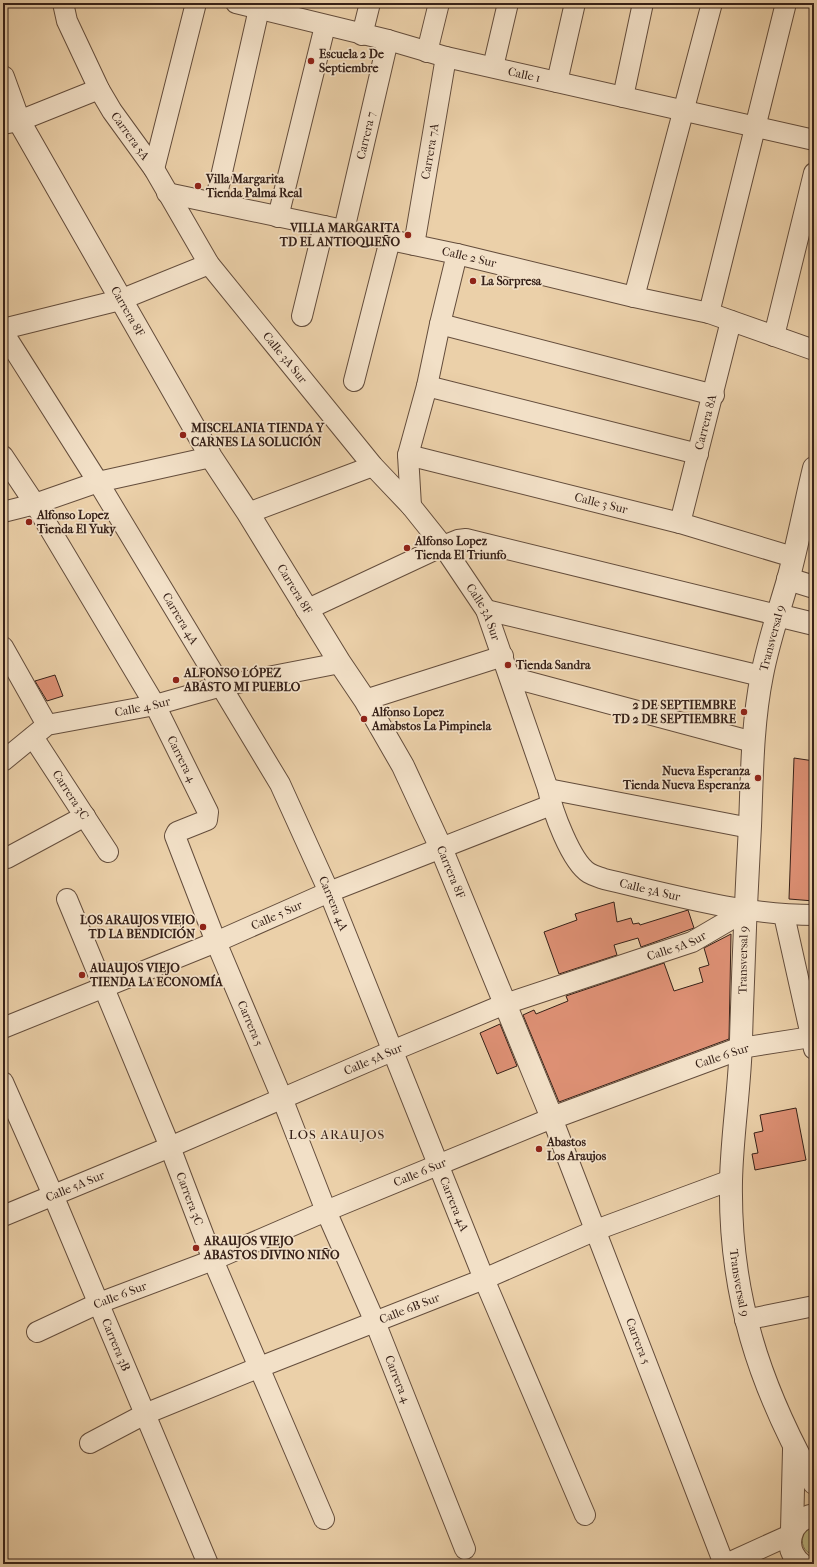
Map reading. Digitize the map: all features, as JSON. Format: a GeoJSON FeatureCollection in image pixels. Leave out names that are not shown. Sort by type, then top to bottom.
{"type":"FeatureCollection","features":[{"type":"Feature","properties":{"kind":"street","name":"Carrera 5A"},"geometry":{"type":"LineString","coordinates":[[62,3],[67,21],[99,89],[112,111],[154,169],[208,264]]}},
{"type":"Feature","properties":{"kind":"street"},"geometry":{"type":"LineString","coordinates":[[154,169],[196,3]]}},
{"type":"Feature","properties":{"kind":"street","name":"Calle 1"},"geometry":{"type":"LineString","coordinates":[[236,3],[259,9],[296,10],[325,26],[388,40],[446,57],[684,112],[814,140]]}},
{"type":"Feature","properties":{"kind":"street"},"geometry":{"type":"LineString","coordinates":[[362,35],[370,3]]}},
{"type":"Feature","properties":{"kind":"street"},"geometry":{"type":"LineString","coordinates":[[427,52],[439,3]]}},
{"type":"Feature","properties":{"kind":"street"},"geometry":{"type":"LineString","coordinates":[[493,67],[508,3]]}},
{"type":"Feature","properties":{"kind":"street"},"geometry":{"type":"LineString","coordinates":[[557,82],[575,3]]}},
{"type":"Feature","properties":{"kind":"street"},"geometry":{"type":"LineString","coordinates":[[623,97],[643,3]]}},
{"type":"Feature","properties":{"kind":"street"},"geometry":{"type":"LineString","coordinates":[[634,297],[712,3]]}},
{"type":"Feature","properties":{"kind":"street"},"geometry":{"type":"LineString","coordinates":[[709,313],[786,3]]}},
{"type":"Feature","properties":{"kind":"street"},"geometry":{"type":"LineString","coordinates":[[215,204],[259,9]]}},
{"type":"Feature","properties":{"kind":"street"},"geometry":{"type":"LineString","coordinates":[[278,217],[325,26]]}},
{"type":"Feature","properties":{"kind":"street","name":"Carrera 7"},"geometry":{"type":"LineString","coordinates":[[344,230],[388,40]]}},
{"type":"Feature","properties":{"kind":"street","name":"Carrera 7A"},"geometry":{"type":"LineString","coordinates":[[414,245],[446,57]]}},
{"type":"Feature","properties":{"kind":"street","name":"Carrera 8F"},"geometry":{"type":"LineString","coordinates":[[3,77],[11,122],[120,300],[211,457],[248,513],[306,610],[366,700],[402,766],[442,848],[552,1118]]}},
{"type":"Feature","properties":{"kind":"street"},"geometry":{"type":"LineString","coordinates":[[11,122],[99,89]]}},
{"type":"Feature","properties":{"kind":"street"},"geometry":{"type":"LineString","coordinates":[[774,336],[814,173]]}},
{"type":"Feature","properties":{"kind":"street","name":"Calle 2 Sur"},"geometry":{"type":"LineString","coordinates":[[167,193],[458,254],[634,297],[709,313],[814,350]]}},
{"type":"Feature","properties":{"kind":"street"},"geometry":{"type":"LineString","coordinates":[[302,316],[324,226]]}},
{"type":"Feature","properties":{"kind":"street"},"geometry":{"type":"LineString","coordinates":[[354,381],[390,240]]}},
{"type":"Feature","properties":{"kind":"street"},"geometry":{"type":"LineString","coordinates":[[411,506],[408,455],[427,386],[440,324],[458,254]]}},
{"type":"Feature","properties":{"kind":"street"},"geometry":{"type":"LineString","coordinates":[[3,331],[120,300],[208,264]]}},
{"type":"Feature","properties":{"kind":"street","name":"Calle 3A Sur"},"geometry":{"type":"LineString","coordinates":[[208,264],[373,466],[411,506],[443,546],[486,610],[510,676],[550,797],[575,859],[589,873],[604,879],[745,911],[784,915],[814,915]]}},
{"type":"Feature","properties":{"kind":"street","name":"Carrera 8A"},"geometry":{"type":"LineString","coordinates":[[680,523],[714,395],[731,321]]}},
{"type":"Feature","properties":{"kind":"street"},"geometry":{"type":"LineString","coordinates":[[440,324],[714,395]]}},
{"type":"Feature","properties":{"kind":"street","name":"Carrera 4A"},"geometry":{"type":"LineString","coordinates":[[3,331],[98,482],[280,784],[329,892],[484,1279],[585,1515]]}},
{"type":"Feature","properties":{"kind":"street"},"geometry":{"type":"LineString","coordinates":[[427,386],[698,454]]}},
{"type":"Feature","properties":{"kind":"street","name":"Calle 3 Sur"},"geometry":{"type":"LineString","coordinates":[[408,455],[680,523],[793,557]]}},
{"type":"Feature","properties":{"kind":"street","name":"Carrera 4"},"geometry":{"type":"LineString","coordinates":[[3,456],[35,504],[155,705],[208,812],[207,820],[177,832],[176,836]]}},
{"type":"Feature","properties":{"kind":"street"},"geometry":{"type":"LineString","coordinates":[[3,512],[35,504],[98,482],[211,457]]}},
{"type":"Feature","properties":{"kind":"street"},"geometry":{"type":"LineString","coordinates":[[248,513],[373,466]]}},
{"type":"Feature","properties":{"kind":"street","name":"Transversal 9"},"geometry":{"type":"LineString","coordinates":[[814,468],[788,579],[777,615],[762,676],[753,742],[745,911],[741,1048],[731,1180],[733,1254],[746,1320],[762,1377],[794,1448],[814,1483]]}},
{"type":"Feature","properties":{"kind":"street"},"geometry":{"type":"LineString","coordinates":[[306,610],[443,546],[458,540],[466,539],[814,624]]}},
{"type":"Feature","properties":{"kind":"street"},"geometry":{"type":"LineString","coordinates":[[788,579],[814,587]]}},
{"type":"Feature","properties":{"kind":"street"},"geometry":{"type":"LineString","coordinates":[[486,610],[762,676]]}},
{"type":"Feature","properties":{"kind":"street","name":"Carrera 3C"},"geometry":{"type":"LineString","coordinates":[[3,647],[40,731],[85,816],[108,852]]}},
{"type":"Feature","properties":{"kind":"street"},"geometry":{"type":"LineString","coordinates":[[366,700],[503,656]]}},
{"type":"Feature","properties":{"kind":"street","name":"Calle 4 Sur"},"geometry":{"type":"LineString","coordinates":[[3,761],[40,731],[155,705],[222,686],[340,663]]}},
{"type":"Feature","properties":{"kind":"street"},"geometry":{"type":"LineString","coordinates":[[510,676],[753,742]]}},
{"type":"Feature","properties":{"kind":"street"},"geometry":{"type":"LineString","coordinates":[[550,797],[750,828]]}},
{"type":"Feature","properties":{"kind":"street","name":"Calle 5 Sur"},"geometry":{"type":"LineString","coordinates":[[3,1028],[216,942],[329,892],[442,848],[550,797]]}},
{"type":"Feature","properties":{"kind":"street"},"geometry":{"type":"LineString","coordinates":[[7,858],[85,816]]}},
{"type":"Feature","properties":{"kind":"street","name":"Carrera 5"},"geometry":{"type":"LineString","coordinates":[[176,836],[216,942],[282,1098],[326,1211]]}},
{"type":"Feature","properties":{"kind":"street","name":"Carrera 3C"},"geometry":{"type":"LineString","coordinates":[[67,899],[170,1147],[213,1260],[324,1519]]}},
{"type":"Feature","properties":{"kind":"street","name":"Calle 5A Sur"},"geometry":{"type":"LineString","coordinates":[[3,1216],[170,1147],[392,1050],[505,1004],[692,942],[745,911]]}},
{"type":"Feature","properties":{"kind":"street"},"geometry":{"type":"LineString","coordinates":[[784,915],[812,1043]]}},
{"type":"Feature","properties":{"kind":"street","name":"Calle 6 Sur"},"geometry":{"type":"LineString","coordinates":[[37,1332],[99,1303],[213,1260],[326,1211],[552,1118],[741,1048],[812,1043]]}},
{"type":"Feature","properties":{"kind":"street","name":"Carrera 3B"},"geometry":{"type":"LineString","coordinates":[[3,1082],[99,1303],[208,1564]]}},
{"type":"Feature","properties":{"kind":"street","name":"Carrera 5"},"geometry":{"type":"LineString","coordinates":[[552,1118],[725,1564],[791,1532]]}},
{"type":"Feature","properties":{"kind":"street","name":"Calle 6B Sur"},"geometry":{"type":"LineString","coordinates":[[90,1443],[145,1414],[484,1279],[596,1230],[731,1180]]}},
{"type":"Feature","properties":{"kind":"street","name":"Carrera 4"},"geometry":{"type":"LineString","coordinates":[[326,1211],[375,1322],[465,1549]]}},
{"type":"Feature","properties":{"kind":"street"},"geometry":{"type":"LineString","coordinates":[[746,1320],[814,1306]]}},
{"type":"Feature","properties":{"kind":"street","name":"Transversal 9"},"geometry":{"type":"LineString","coordinates":[[794,1448],[791,1551],[801,1564]]}},
{"type":"Feature","properties":{"kind":"street"},"geometry":{"type":"LineString","coordinates":[[791,1532],[798,1522],[807,1516],[814,1515]]}},
{"type":"Feature","properties":{"kind":"shaded area"},"geometry":{"type":"Polygon","coordinates":[[[814,1525],[814,1555],[807,1552],[803,1547],[802,1540],[804,1533],[814,1525]]]}},
{"type":"Feature","properties":{"kind":"building"},"geometry":{"type":"Polygon","coordinates":[[[55,675],[63,696],[47,701],[35,681],[55,675]]]}},
{"type":"Feature","properties":{"kind":"building"},"geometry":{"type":"Polygon","coordinates":[[[794,758],[814,761],[814,901],[789,899],[794,758]]]}},
{"type":"Feature","properties":{"kind":"building"},"geometry":{"type":"Polygon","coordinates":[[[614,902],[617,922],[631,918],[633,924],[639,923],[640,925],[688,910],[694,928],[641,947],[638,938],[614,945],[617,955],[559,974],[544,932],[577,920],[575,914],[614,902]]]}},
{"type":"Feature","properties":{"kind":"building"},"geometry":{"type":"Polygon","coordinates":[[[731,934],[729,1039],[559,1102],[523,1015],[534,1010],[536,1014],[568,1001],[566,996],[664,963],[674,991],[703,982],[699,968],[709,965],[704,948],[731,934]]]}},
{"type":"Feature","properties":{"kind":"building"},"geometry":{"type":"Polygon","coordinates":[[[500,1024],[517,1066],[497,1074],[480,1033],[500,1024]]]}},
{"type":"Feature","properties":{"kind":"building"},"geometry":{"type":"Polygon","coordinates":[[[796,1108],[806,1160],[755,1170],[752,1154],[758,1153],[754,1133],[763,1131],[760,1115],[796,1108]]]}},
{"type":"Feature","properties":{"kind":"place","name":"Escuela 2 De Septiembre"},"geometry":{"type":"Point","coordinates":[311,61]}},
{"type":"Feature","properties":{"kind":"place","name":"Villa Margarita Tienda Palma Real"},"geometry":{"type":"Point","coordinates":[198,186]}},
{"type":"Feature","properties":{"kind":"place","name":"VILLA MARGARITA TD EL ANTIOQUEÑO"},"geometry":{"type":"Point","coordinates":[408,235]}},
{"type":"Feature","properties":{"kind":"place","name":"La Sorpresa"},"geometry":{"type":"Point","coordinates":[473,281]}},
{"type":"Feature","properties":{"kind":"place","name":"MISCELANIA TIENDA Y CARNES LA SOLUCIÓN"},"geometry":{"type":"Point","coordinates":[183,435]}},
{"type":"Feature","properties":{"kind":"place","name":"Alfonso Lopez Tienda El Yuky"},"geometry":{"type":"Point","coordinates":[29,522]}},
{"type":"Feature","properties":{"kind":"place","name":"Alfonso Lopez Tienda El Triunfo"},"geometry":{"type":"Point","coordinates":[407,548]}},
{"type":"Feature","properties":{"kind":"place","name":"Tienda Sandra"},"geometry":{"type":"Point","coordinates":[508,665]}},
{"type":"Feature","properties":{"kind":"place","name":"ALFONSO LÓPEZ ABASTO MI PUEBLO"},"geometry":{"type":"Point","coordinates":[176,680]}},
{"type":"Feature","properties":{"kind":"place","name":"2 DE SEPTIEMBRE TD 2 DE SEPTIEMBRE"},"geometry":{"type":"Point","coordinates":[744,712]}},
{"type":"Feature","properties":{"kind":"place","name":"Alfonso Lopez Amabstos La Pimpinela"},"geometry":{"type":"Point","coordinates":[364,719]}},
{"type":"Feature","properties":{"kind":"place","name":"Nueva Esperanza Tienda Nueva Esperanza"},"geometry":{"type":"Point","coordinates":[758,778]}},
{"type":"Feature","properties":{"kind":"place","name":"LOS ARAUJOS VIEJO TD LA BENDICIÓN"},"geometry":{"type":"Point","coordinates":[203,927]}},
{"type":"Feature","properties":{"kind":"place","name":"AUAUJOS VIEJO TIENDA LA ECONOMÍA"},"geometry":{"type":"Point","coordinates":[82,975]}},
{"type":"Feature","properties":{"kind":"place","name":"Abastos Los Araujos"},"geometry":{"type":"Point","coordinates":[539,1149]}},
{"type":"Feature","properties":{"kind":"place","name":"ARAUJOS VIEJO ABASTOS DIVINO NIÑO"},"geometry":{"type":"Point","coordinates":[196,1248]}},
{"type":"Feature","properties":{"kind":"district","name":"LOS ARAUJOS"},"geometry":{"type":"Point","coordinates":[337,1134]}}]}
